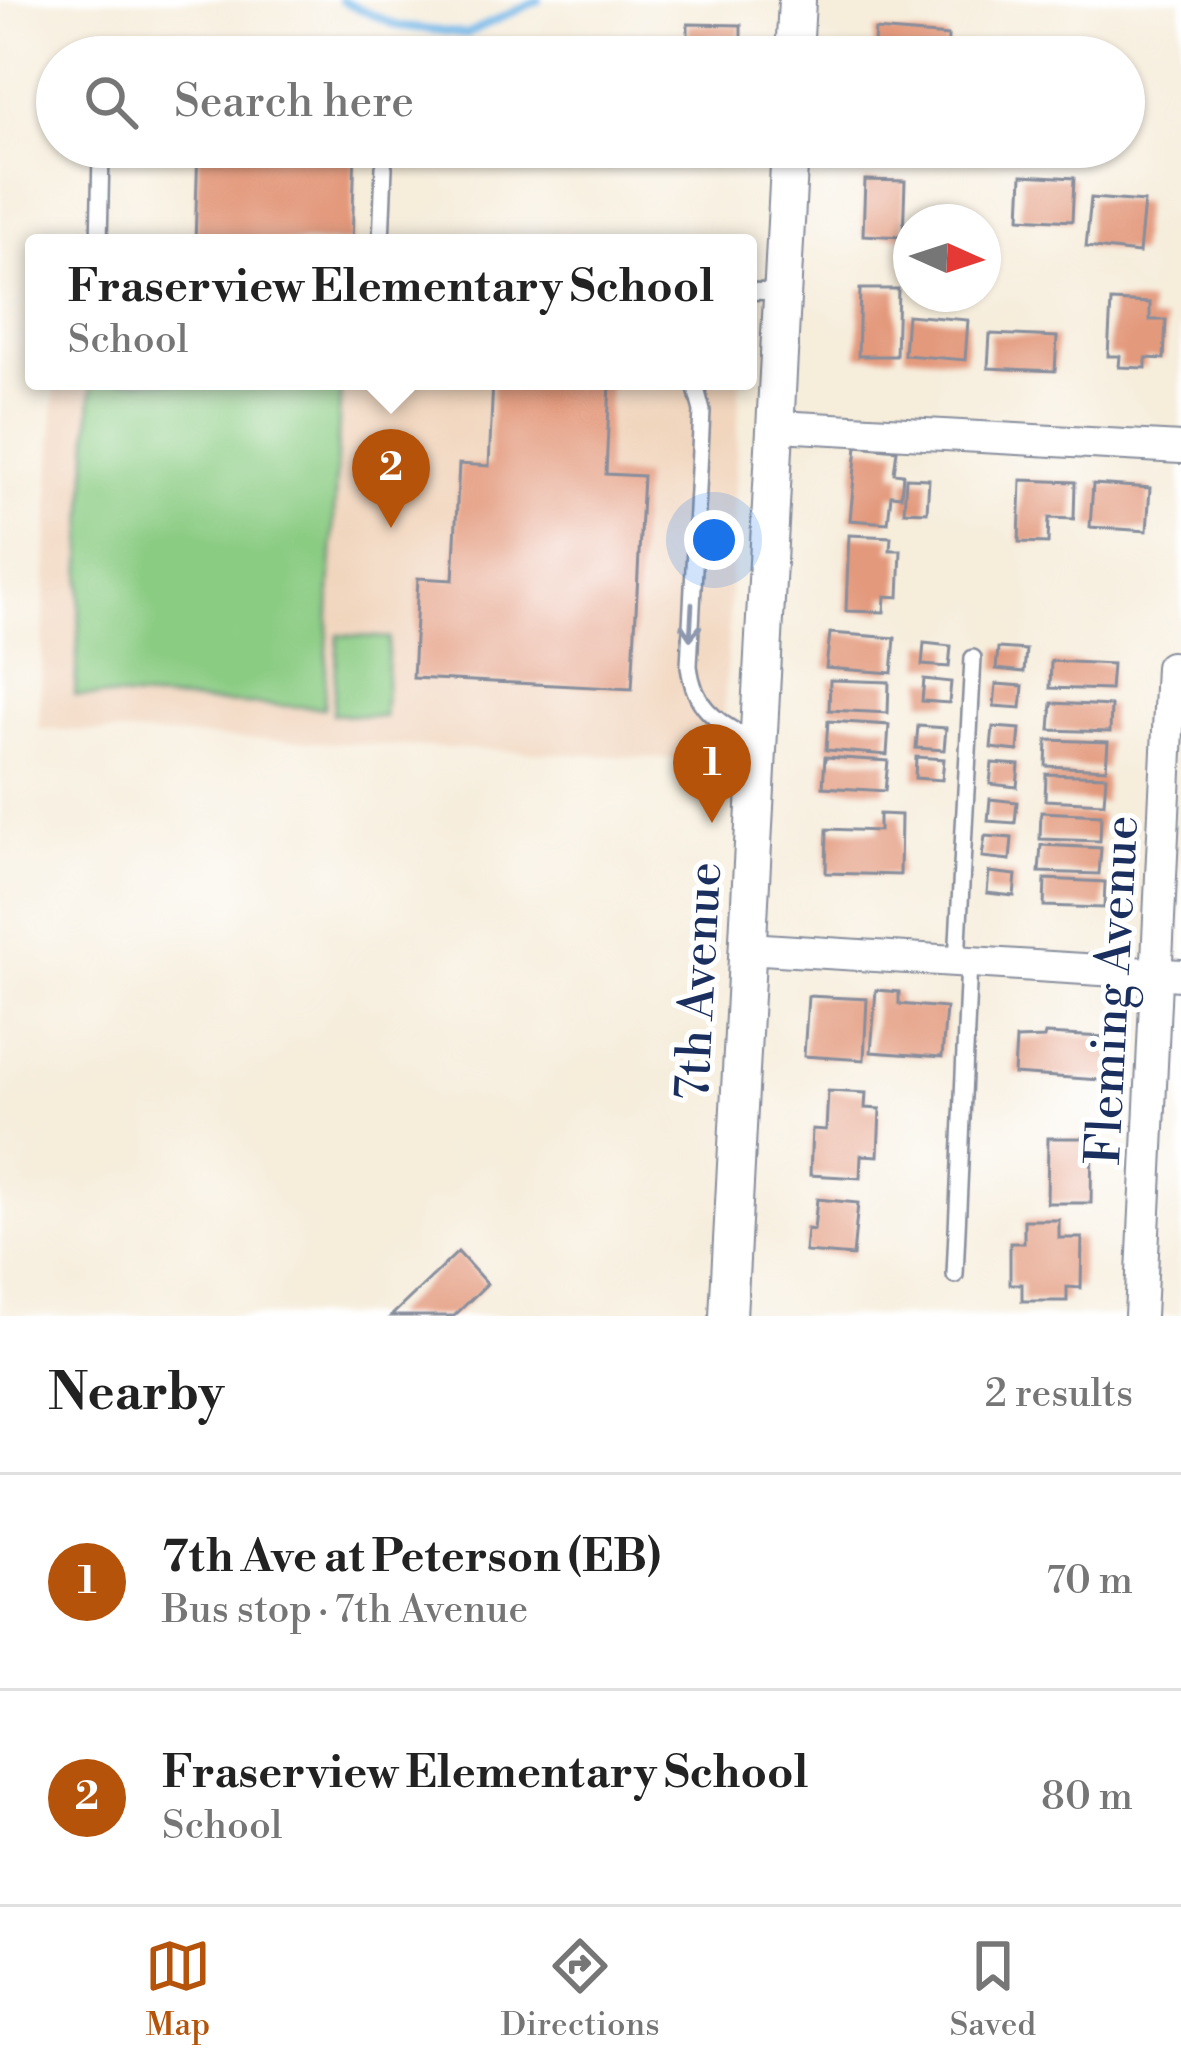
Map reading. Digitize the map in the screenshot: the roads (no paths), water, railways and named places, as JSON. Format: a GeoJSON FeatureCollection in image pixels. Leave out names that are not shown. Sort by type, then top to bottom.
{"type":"FeatureCollection","features":[{"type":"Feature","properties":{"kind":"street"},"geometry":{"type":"LineString","coordinates":[[795,36],[796,0]]}},
{"type":"Feature","properties":{"kind":"street","name":"7th Avenue"},"geometry":{"type":"LineString","coordinates":[[728,1316],[778,426],[766,291],[786,168]]}},
{"type":"Feature","properties":{"kind":"street"},"geometry":{"type":"LineString","coordinates":[[778,426],[1181,448]]}},
{"type":"Feature","properties":{"kind":"street","name":"Fleming Avenue"},"geometry":{"type":"LineString","coordinates":[[1140,1316],[1169,974],[1171,667]]}},
{"type":"Feature","properties":{"kind":"street"},"geometry":{"type":"LineString","coordinates":[[747,948],[1169,974]]}},
{"type":"Feature","properties":{"kind":"lane"},"geometry":{"type":"LineString","coordinates":[[99,234],[101,168]]}},
{"type":"Feature","properties":{"kind":"lane"},"geometry":{"type":"LineString","coordinates":[[381,234],[384,168]]}},
{"type":"Feature","properties":{"kind":"lane"},"geometry":{"type":"LineString","coordinates":[[696,390],[702,411],[688,666],[692,690],[705,712],[759,745]]}},
{"type":"Feature","properties":{"kind":"lane"},"geometry":{"type":"LineString","coordinates":[[955,1275],[973,658]]}},
{"type":"Feature","properties":{"kind":"waterway"},"geometry":{"type":"LineString","coordinates":[[341,0],[397,26],[466,34],[539,0]]}},
{"type":"Feature","properties":{"kind":"place","name":"Fraserview Elementary School"},"geometry":{"type":"Point","coordinates":[391,528]}},
{"type":"Feature","properties":{"kind":"place","name":"7th Ave at Peterson (EB)"},"geometry":{"type":"Point","coordinates":[712,823]}}]}
